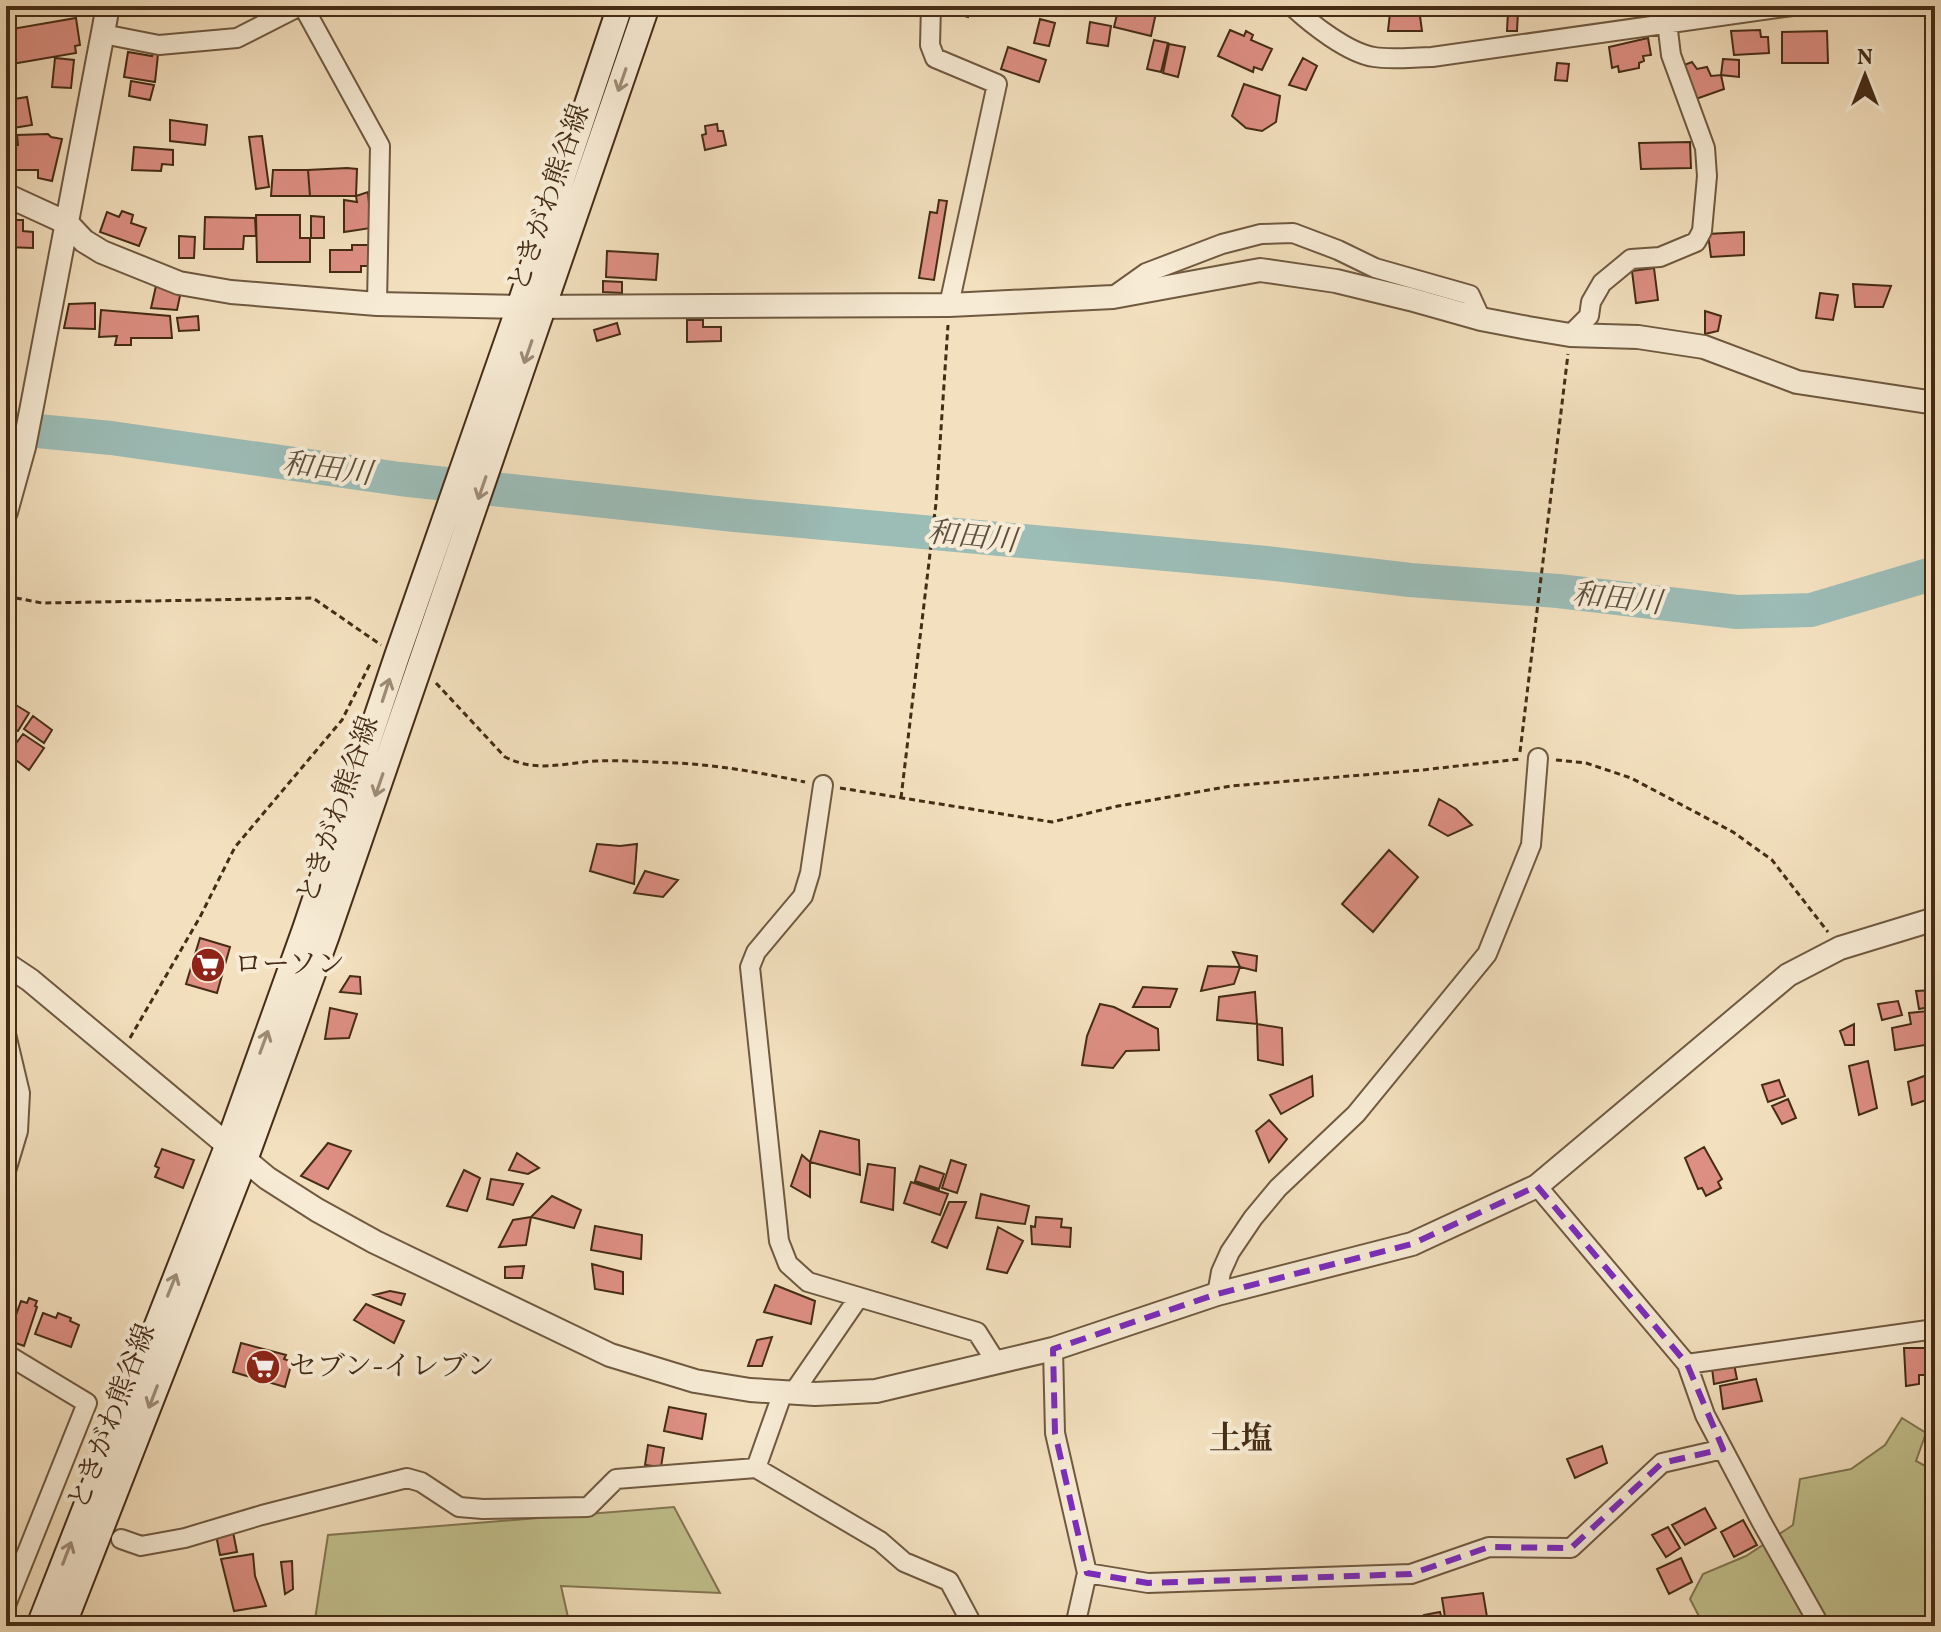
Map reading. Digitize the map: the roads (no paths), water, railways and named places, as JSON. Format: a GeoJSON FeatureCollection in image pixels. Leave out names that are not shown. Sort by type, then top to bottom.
{"type":"FeatureCollection","features":[{"type":"Feature","properties":{"kind":"main road","name":"ときがわ熊谷線"},"geometry":{"type":"LineString","coordinates":[[39,1626],[237,1152],[385,656],[434,550],[620,6]]}},
{"type":"Feature","properties":{"kind":"main road","name":"ときがわ熊谷線"},"geometry":{"type":"LineString","coordinates":[[63,1626],[237,1152],[419,671],[647,6]]}},
{"type":"Feature","properties":{"kind":"street"},"geometry":{"type":"LineString","coordinates":[[6,512],[24,447],[108,6]]}},
{"type":"Feature","properties":{"kind":"street"},"geometry":{"type":"LineString","coordinates":[[103,34],[159,45],[237,38],[302,6],[380,146],[377,304]]}},
{"type":"Feature","properties":{"kind":"street"},"geometry":{"type":"LineString","coordinates":[[931,6],[930,45],[935,58],[997,84],[949,305]]}},
{"type":"Feature","properties":{"kind":"street"},"geometry":{"type":"LineString","coordinates":[[1292,6],[1313,26],[1358,52],[1374,57],[1432,57],[1666,15],[1792,6]]}},
{"type":"Feature","properties":{"kind":"street"},"geometry":{"type":"LineString","coordinates":[[1570,335],[1589,316],[1591,302],[1602,283],[1631,259],[1660,257],[1696,242],[1702,231],[1707,176],[1705,148],[1671,55],[1666,15]]}},
{"type":"Feature","properties":{"kind":"street"},"geometry":{"type":"LineString","coordinates":[[6,195],[67,223],[84,241],[102,252],[179,283],[231,292],[377,304],[519,307],[949,305],[1113,297],[1260,270],[1336,281],[1481,319],[1570,335],[1638,337],[1704,347],[1797,382],[1935,403]]}},
{"type":"Feature","properties":{"kind":"street"},"geometry":{"type":"LineString","coordinates":[[1113,297],[1146,273],[1222,244],[1261,234],[1293,233],[1375,268],[1470,295],[1481,319]]}},
{"type":"Feature","properties":{"kind":"street"},"geometry":{"type":"LineString","coordinates":[[1217,1294],[1221,1272],[1230,1252],[1253,1218],[1278,1188],[1356,1114],[1487,954],[1531,845],[1528,759]]}},
{"type":"Feature","properties":{"kind":"street"},"geometry":{"type":"LineString","coordinates":[[823,785],[810,873],[803,896],[756,952],[750,967],[779,1241],[788,1264],[808,1282],[977,1332],[996,1362]]}},
{"type":"Feature","properties":{"kind":"street"},"geometry":{"type":"LineString","coordinates":[[6,964],[30,980],[267,1178],[375,1242],[610,1355],[695,1381],[750,1390],[815,1394],[876,1391],[1053,1349],[1217,1294],[1412,1244],[1537,1186],[1788,975],[1840,948],[1935,919]]}},
{"type":"Feature","properties":{"kind":"street"},"geometry":{"type":"LineString","coordinates":[[6,1034],[20,1093],[18,1131],[6,1171]]}},
{"type":"Feature","properties":{"kind":"street"},"geometry":{"type":"LineString","coordinates":[[1537,1186],[1687,1364],[1705,1415],[1820,1626]]}},
{"type":"Feature","properties":{"kind":"street"},"geometry":{"type":"LineString","coordinates":[[756,1468],[788,1392],[859,1297]]}},
{"type":"Feature","properties":{"kind":"street"},"geometry":{"type":"LineString","coordinates":[[1687,1364],[1935,1329]]}},
{"type":"Feature","properties":{"kind":"street"},"geometry":{"type":"LineString","coordinates":[[1053,1349],[1055,1433],[1087,1573],[1075,1626]]}},
{"type":"Feature","properties":{"kind":"street"},"geometry":{"type":"LineString","coordinates":[[6,1354],[87,1403],[52,1513],[6,1605]]}},
{"type":"Feature","properties":{"kind":"street"},"geometry":{"type":"LineString","coordinates":[[1087,1573],[1148,1583],[1411,1574],[1489,1547],[1571,1548],[1662,1463],[1723,1449]]}},
{"type":"Feature","properties":{"kind":"street"},"geometry":{"type":"LineString","coordinates":[[121,1539],[141,1546],[185,1538],[407,1478],[421,1482],[459,1507],[588,1507],[616,1479],[756,1468],[880,1541],[904,1562],[949,1581],[973,1626]]}},
{"type":"Feature","properties":{"kind":"waterway","name":"和田川"},"geometry":{"type":"LineString","coordinates":[[6,428],[111,438],[400,479],[735,515],[1266,563],[1410,580],[1558,591],[1737,612],[1811,610],[1935,573]]}},
{"type":"Feature","properties":{"kind":"place","name":"ローソン"},"geometry":{"type":"Point","coordinates":[208,965]}},
{"type":"Feature","properties":{"kind":"place","name":"セブン-イレブン"},"geometry":{"type":"Point","coordinates":[263,1367]}},
{"type":"Feature","properties":{"kind":"district","name":"土塩"},"geometry":{"type":"Point","coordinates":[1241,1441]}}]}
